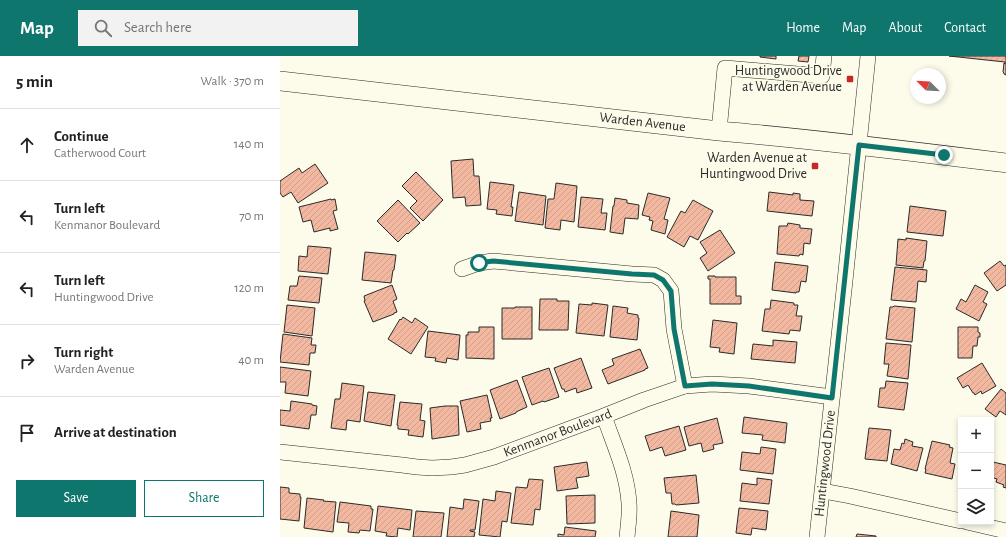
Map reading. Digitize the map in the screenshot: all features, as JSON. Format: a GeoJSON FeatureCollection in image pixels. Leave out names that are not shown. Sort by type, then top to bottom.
{"type":"FeatureCollection","features":[{"type":"Feature","properties":{"kind":"main road","name":"Warden Avenue"},"geometry":{"type":"LineString","coordinates":[[280,81],[719,131],[859,145],[1006,163]]}},
{"type":"Feature","properties":{"kind":"street"},"geometry":{"type":"LineString","coordinates":[[719,131],[725,68],[822,76],[824,56]]}},
{"type":"Feature","properties":{"kind":"street","name":"Huntingwood Drive"},"geometry":{"type":"LineString","coordinates":[[817,537],[868,56]]}},
{"type":"Feature","properties":{"kind":"street"},"geometry":{"type":"LineString","coordinates":[[462,269],[479,263],[493,261],[654,275],[663,280],[671,291],[674,329],[685,386]]}},
{"type":"Feature","properties":{"kind":"street","name":"Kenmanor Boulevard"},"geometry":{"type":"LineString","coordinates":[[280,452],[417,467],[451,467],[466,465],[494,457],[685,386],[712,384],[749,386],[832,398]]}},
{"type":"Feature","properties":{"kind":"street"},"geometry":{"type":"LineString","coordinates":[[604,416],[623,467],[628,490],[630,504],[627,537]]}},
{"type":"Feature","properties":{"kind":"street"},"geometry":{"type":"LineString","coordinates":[[823,491],[958,520]]}},
{"type":"Feature","properties":{"kind":"street"},"geometry":{"type":"LineString","coordinates":[[980,525],[1006,531]]}},
{"type":"Feature","properties":{"kind":"building"},"geometry":{"type":"Polygon","coordinates":[[[776,56],[776,59],[760,57],[776,56]]]}},
{"type":"Feature","properties":{"kind":"building"},"geometry":{"type":"Polygon","coordinates":[[[799,56],[809,56],[808,62],[798,61],[799,56]]]}},
{"type":"Feature","properties":{"kind":"building"},"geometry":{"type":"Polygon","coordinates":[[[949,56],[1006,56],[1006,75],[1003,72],[1005,62],[949,56]]]}},
{"type":"Feature","properties":{"kind":"building"},"geometry":{"type":"Polygon","coordinates":[[[473,159],[474,176],[479,176],[481,205],[466,206],[465,197],[453,198],[451,161],[473,159]]]}},
{"type":"Feature","properties":{"kind":"building"},"geometry":{"type":"Polygon","coordinates":[[[315,164],[328,183],[298,203],[291,192],[283,197],[280,193],[280,181],[299,168],[302,173],[315,164]]]}},
{"type":"Feature","properties":{"kind":"building"},"geometry":{"type":"Polygon","coordinates":[[[416,172],[443,200],[423,221],[410,208],[417,201],[402,186],[416,172]]]}},
{"type":"Feature","properties":{"kind":"building"},"geometry":{"type":"Polygon","coordinates":[[[490,182],[514,185],[511,207],[513,207],[512,216],[496,214],[497,210],[487,209],[490,182]]]}},
{"type":"Feature","properties":{"kind":"building"},"geometry":{"type":"Polygon","coordinates":[[[556,183],[577,186],[574,222],[561,220],[560,230],[545,228],[548,199],[554,199],[556,183]]]}},
{"type":"Feature","properties":{"kind":"building"},"geometry":{"type":"Polygon","coordinates":[[[519,192],[546,196],[543,225],[515,221],[519,192]]]}},
{"type":"Feature","properties":{"kind":"building"},"geometry":{"type":"Polygon","coordinates":[[[769,192],[793,195],[793,193],[800,194],[800,200],[814,201],[812,216],[767,211],[769,192]]]}},
{"type":"Feature","properties":{"kind":"building"},"geometry":{"type":"Polygon","coordinates":[[[648,193],[670,198],[664,219],[668,220],[665,234],[651,230],[653,221],[649,220],[650,217],[642,215],[648,193]]]}},
{"type":"Feature","properties":{"kind":"building"},"geometry":{"type":"Polygon","coordinates":[[[581,197],[603,199],[601,213],[607,213],[605,230],[578,227],[581,197]]]}},
{"type":"Feature","properties":{"kind":"building"},"geometry":{"type":"Polygon","coordinates":[[[615,198],[627,200],[627,203],[639,205],[638,219],[625,218],[623,234],[610,232],[615,198]]]}},
{"type":"Feature","properties":{"kind":"building"},"geometry":{"type":"Polygon","coordinates":[[[335,199],[337,210],[333,211],[338,229],[330,231],[330,228],[314,232],[311,220],[303,222],[299,207],[335,199]]]}},
{"type":"Feature","properties":{"kind":"building"},"geometry":{"type":"Polygon","coordinates":[[[398,200],[420,223],[398,242],[377,221],[398,200]]]}},
{"type":"Feature","properties":{"kind":"building"},"geometry":{"type":"Polygon","coordinates":[[[693,200],[713,211],[698,240],[690,236],[684,247],[667,237],[681,211],[685,213],[693,200]]]}},
{"type":"Feature","properties":{"kind":"building"},"geometry":{"type":"Polygon","coordinates":[[[910,206],[946,211],[943,236],[907,232],[910,206]]]}},
{"type":"Feature","properties":{"kind":"building"},"geometry":{"type":"Polygon","coordinates":[[[788,223],[800,225],[800,228],[812,229],[810,244],[804,243],[803,255],[777,254],[779,226],[787,226],[788,223]]]}},
{"type":"Feature","properties":{"kind":"building"},"geometry":{"type":"Polygon","coordinates":[[[720,230],[735,253],[708,271],[700,258],[707,253],[700,242],[720,230]]]}},
{"type":"Feature","properties":{"kind":"building"},"geometry":{"type":"Polygon","coordinates":[[[906,238],[927,241],[923,268],[896,265],[898,239],[906,240],[906,238]]]}},
{"type":"Feature","properties":{"kind":"building"},"geometry":{"type":"Polygon","coordinates":[[[308,246],[331,248],[328,274],[298,271],[299,256],[307,257],[308,246]]]}},
{"type":"Feature","properties":{"kind":"building"},"geometry":{"type":"Polygon","coordinates":[[[365,252],[396,255],[391,283],[362,280],[365,252]]]}},
{"type":"Feature","properties":{"kind":"building"},"geometry":{"type":"Polygon","coordinates":[[[1000,261],[1004,266],[1006,265],[1006,285],[997,291],[984,273],[1000,261]]]}},
{"type":"Feature","properties":{"kind":"building"},"geometry":{"type":"Polygon","coordinates":[[[775,262],[808,266],[806,282],[801,281],[799,292],[796,293],[772,290],[775,262]]]}},
{"type":"Feature","properties":{"kind":"building"},"geometry":{"type":"Polygon","coordinates":[[[895,267],[927,270],[926,282],[918,281],[916,302],[891,300],[895,267]]]}},
{"type":"Feature","properties":{"kind":"building"},"geometry":{"type":"Polygon","coordinates":[[[299,276],[322,278],[319,303],[288,300],[290,286],[297,286],[299,276]]]}},
{"type":"Feature","properties":{"kind":"building"},"geometry":{"type":"Polygon","coordinates":[[[708,276],[736,277],[736,296],[741,296],[741,304],[710,304],[710,279],[708,279],[708,276]]]}},
{"type":"Feature","properties":{"kind":"building"},"geometry":{"type":"Polygon","coordinates":[[[392,285],[397,299],[393,301],[397,312],[373,322],[364,301],[364,296],[392,285]]]}},
{"type":"Feature","properties":{"kind":"building"},"geometry":{"type":"Polygon","coordinates":[[[975,285],[988,292],[983,302],[987,304],[979,321],[956,309],[961,299],[966,302],[975,285]]]}},
{"type":"Feature","properties":{"kind":"building"},"geometry":{"type":"Polygon","coordinates":[[[540,299],[569,301],[568,330],[539,330],[540,299]]]}},
{"type":"Feature","properties":{"kind":"building"},"geometry":{"type":"Polygon","coordinates":[[[771,300],[794,303],[794,305],[798,305],[796,316],[802,316],[800,331],[790,330],[789,334],[762,331],[765,309],[770,309],[771,300]]]}},
{"type":"Feature","properties":{"kind":"building"},"geometry":{"type":"Polygon","coordinates":[[[592,303],[608,305],[604,336],[576,333],[579,304],[592,305],[592,303]]]}},
{"type":"Feature","properties":{"kind":"building"},"geometry":{"type":"Polygon","coordinates":[[[287,305],[315,308],[312,336],[284,332],[287,305]]]}},
{"type":"Feature","properties":{"kind":"building"},"geometry":{"type":"Polygon","coordinates":[[[613,306],[628,308],[627,313],[638,315],[637,340],[610,337],[613,306]]]}},
{"type":"Feature","properties":{"kind":"building"},"geometry":{"type":"Polygon","coordinates":[[[532,307],[532,339],[502,339],[502,308],[532,307]]]}},
{"type":"Feature","properties":{"kind":"building"},"geometry":{"type":"Polygon","coordinates":[[[890,307],[915,308],[912,342],[886,339],[890,307]]]}},
{"type":"Feature","properties":{"kind":"building"},"geometry":{"type":"Polygon","coordinates":[[[403,317],[412,323],[415,318],[428,327],[411,354],[388,339],[400,319],[401,320],[403,317]]]}},
{"type":"Feature","properties":{"kind":"building"},"geometry":{"type":"Polygon","coordinates":[[[713,320],[737,323],[734,354],[719,352],[720,348],[710,347],[713,320]]]}},
{"type":"Feature","properties":{"kind":"building"},"geometry":{"type":"Polygon","coordinates":[[[479,327],[494,327],[494,359],[466,358],[466,335],[468,335],[468,332],[479,332],[479,327]]]}},
{"type":"Feature","properties":{"kind":"building"},"geometry":{"type":"Polygon","coordinates":[[[958,327],[978,327],[980,337],[978,337],[977,346],[973,346],[972,358],[958,358],[958,327]]]}},
{"type":"Feature","properties":{"kind":"building"},"geometry":{"type":"Polygon","coordinates":[[[428,331],[460,335],[458,360],[447,358],[446,363],[435,361],[436,358],[425,357],[428,331]]]}},
{"type":"Feature","properties":{"kind":"building"},"geometry":{"type":"Polygon","coordinates":[[[283,334],[312,338],[311,345],[316,345],[315,353],[310,353],[309,365],[280,362],[283,334]]]}},
{"type":"Feature","properties":{"kind":"building"},"geometry":{"type":"Polygon","coordinates":[[[773,340],[797,342],[795,363],[751,359],[753,344],[773,346],[773,340]]]}},
{"type":"Feature","properties":{"kind":"building"},"geometry":{"type":"Polygon","coordinates":[[[886,343],[911,345],[908,379],[887,376],[889,364],[884,364],[886,343]]]}},
{"type":"Feature","properties":{"kind":"building"},"geometry":{"type":"Polygon","coordinates":[[[640,349],[648,368],[608,384],[602,370],[614,365],[612,359],[640,349]]]}},
{"type":"Feature","properties":{"kind":"building"},"geometry":{"type":"Polygon","coordinates":[[[581,358],[592,388],[577,393],[576,388],[565,392],[564,389],[562,389],[554,368],[581,358]]]}},
{"type":"Feature","properties":{"kind":"building"},"geometry":{"type":"Polygon","coordinates":[[[982,363],[996,386],[982,394],[981,391],[975,395],[968,385],[963,388],[957,378],[982,363]]]}},
{"type":"Feature","properties":{"kind":"building"},"geometry":{"type":"Polygon","coordinates":[[[280,367],[311,371],[308,396],[285,393],[286,382],[280,382],[280,367]]]}},
{"type":"Feature","properties":{"kind":"building"},"geometry":{"type":"Polygon","coordinates":[[[549,368],[559,397],[532,405],[522,377],[549,368]]]}},
{"type":"Feature","properties":{"kind":"building"},"geometry":{"type":"Polygon","coordinates":[[[517,380],[527,407],[500,419],[490,390],[517,380]]]}},
{"type":"Feature","properties":{"kind":"building"},"geometry":{"type":"Polygon","coordinates":[[[886,381],[908,383],[904,410],[878,407],[880,388],[885,388],[886,381]]]}},
{"type":"Feature","properties":{"kind":"building"},"geometry":{"type":"Polygon","coordinates":[[[342,383],[364,386],[360,422],[347,420],[346,430],[331,428],[335,399],[340,399],[342,383]]]}},
{"type":"Feature","properties":{"kind":"building"},"geometry":{"type":"Polygon","coordinates":[[[1001,389],[1006,393],[1006,415],[1000,411],[996,417],[985,409],[1001,389]]]}},
{"type":"Feature","properties":{"kind":"building"},"geometry":{"type":"Polygon","coordinates":[[[368,392],[395,395],[391,426],[364,421],[368,392]]]}},
{"type":"Feature","properties":{"kind":"building"},"geometry":{"type":"Polygon","coordinates":[[[487,395],[492,418],[490,418],[491,421],[480,423],[481,429],[467,432],[460,401],[487,395]]]}},
{"type":"Feature","properties":{"kind":"building"},"geometry":{"type":"Polygon","coordinates":[[[291,401],[317,406],[316,415],[311,415],[309,429],[280,425],[280,410],[290,411],[291,401]]]}},
{"type":"Feature","properties":{"kind":"building"},"geometry":{"type":"Polygon","coordinates":[[[400,402],[422,404],[420,420],[425,421],[423,437],[408,435],[409,430],[398,429],[397,425],[400,402]]]}},
{"type":"Feature","properties":{"kind":"building"},"geometry":{"type":"Polygon","coordinates":[[[458,406],[459,435],[432,439],[430,408],[458,406]]]}},
{"type":"Feature","properties":{"kind":"building"},"geometry":{"type":"Polygon","coordinates":[[[744,417],[787,423],[785,443],[762,440],[763,435],[742,433],[744,417]]]}},
{"type":"Feature","properties":{"kind":"building"},"geometry":{"type":"Polygon","coordinates":[[[717,418],[723,443],[713,445],[714,449],[703,452],[701,443],[689,446],[684,427],[717,418]]]}},
{"type":"Feature","properties":{"kind":"building"},"geometry":{"type":"Polygon","coordinates":[[[679,426],[686,450],[665,456],[662,447],[650,451],[645,436],[679,426]]]}},
{"type":"Feature","properties":{"kind":"building"},"geometry":{"type":"Polygon","coordinates":[[[869,428],[891,430],[887,461],[865,459],[869,428]]]}},
{"type":"Feature","properties":{"kind":"building"},"geometry":{"type":"Polygon","coordinates":[[[905,439],[913,442],[912,446],[923,448],[917,471],[891,464],[894,449],[900,450],[905,439]]]}},
{"type":"Feature","properties":{"kind":"building"},"geometry":{"type":"Polygon","coordinates":[[[932,441],[950,445],[949,447],[953,448],[950,463],[955,464],[952,479],[925,473],[932,441]]]}},
{"type":"Feature","properties":{"kind":"building"},"geometry":{"type":"Polygon","coordinates":[[[761,447],[776,449],[773,474],[740,470],[742,452],[760,454],[761,447]]]}},
{"type":"Feature","properties":{"kind":"building"},"geometry":{"type":"Polygon","coordinates":[[[587,462],[589,476],[576,478],[578,488],[557,491],[554,467],[587,462]]]}},
{"type":"Feature","properties":{"kind":"building"},"geometry":{"type":"Polygon","coordinates":[[[994,462],[1006,465],[1006,488],[1003,487],[1004,485],[996,482],[997,479],[994,478],[994,462]]]}},
{"type":"Feature","properties":{"kind":"building"},"geometry":{"type":"Polygon","coordinates":[[[696,475],[699,503],[672,504],[671,493],[666,493],[664,478],[696,475]]]}},
{"type":"Feature","properties":{"kind":"building"},"geometry":{"type":"Polygon","coordinates":[[[757,478],[772,480],[769,504],[740,501],[742,483],[757,485],[757,478]]]}},
{"type":"Feature","properties":{"kind":"building"},"geometry":{"type":"Polygon","coordinates":[[[529,479],[543,480],[540,510],[535,509],[533,525],[511,523],[516,487],[527,488],[529,479]]]}},
{"type":"Feature","properties":{"kind":"building"},"geometry":{"type":"Polygon","coordinates":[[[280,487],[289,488],[289,493],[300,494],[299,521],[280,519],[280,487]]]}},
{"type":"Feature","properties":{"kind":"building"},"geometry":{"type":"Polygon","coordinates":[[[496,491],[511,493],[507,522],[502,521],[500,537],[479,535],[483,499],[495,501],[496,491]]]}},
{"type":"Feature","properties":{"kind":"building"},"geometry":{"type":"Polygon","coordinates":[[[595,495],[595,523],[567,524],[566,496],[595,495]]]}},
{"type":"Feature","properties":{"kind":"building"},"geometry":{"type":"Polygon","coordinates":[[[307,498],[336,502],[333,532],[304,528],[307,498]]]}},
{"type":"Feature","properties":{"kind":"building"},"geometry":{"type":"Polygon","coordinates":[[[464,499],[479,501],[475,530],[470,530],[475,532],[474,537],[447,537],[450,507],[463,509],[464,499]]]}},
{"type":"Feature","properties":{"kind":"building"},"geometry":{"type":"Polygon","coordinates":[[[340,502],[371,506],[371,509],[373,509],[370,531],[360,530],[359,533],[348,532],[349,523],[337,522],[340,502]]]}},
{"type":"Feature","properties":{"kind":"building"},"geometry":{"type":"Polygon","coordinates":[[[378,506],[412,510],[410,530],[398,528],[397,537],[386,536],[387,533],[375,531],[378,506]]]}},
{"type":"Feature","properties":{"kind":"building"},"geometry":{"type":"Polygon","coordinates":[[[739,508],[768,511],[766,530],[752,528],[751,535],[736,533],[739,508]]]}},
{"type":"Feature","properties":{"kind":"building"},"geometry":{"type":"Polygon","coordinates":[[[416,511],[444,513],[441,537],[413,537],[416,511]]]}},
{"type":"Feature","properties":{"kind":"building"},"geometry":{"type":"Polygon","coordinates":[[[671,511],[699,515],[697,537],[668,537],[671,511]]]}},
{"type":"Feature","properties":{"kind":"building"},"geometry":{"type":"Polygon","coordinates":[[[565,527],[596,531],[595,537],[558,537],[558,534],[564,535],[565,527]]]}},
{"type":"Feature","properties":{"kind":"building"},"geometry":{"type":"Polygon","coordinates":[[[857,534],[876,536],[876,537],[856,537],[857,534]]]}},
{"type":"Feature","properties":{"kind":"place","name":"Huntingwood Drive at Warden Avenue"},"geometry":{"type":"Point","coordinates":[850,79]}},
{"type":"Feature","properties":{"kind":"place","name":"Warden Avenue at Huntingwood Drive"},"geometry":{"type":"Point","coordinates":[815,166]}},
{"type":"Feature","properties":{"kind":"route"},"geometry":{"type":"LineString","coordinates":[[479,263],[493,261],[654,275],[663,280],[671,291],[674,329],[685,386],[712,384],[749,386],[832,398],[859,145],[944,155]]}}]}
